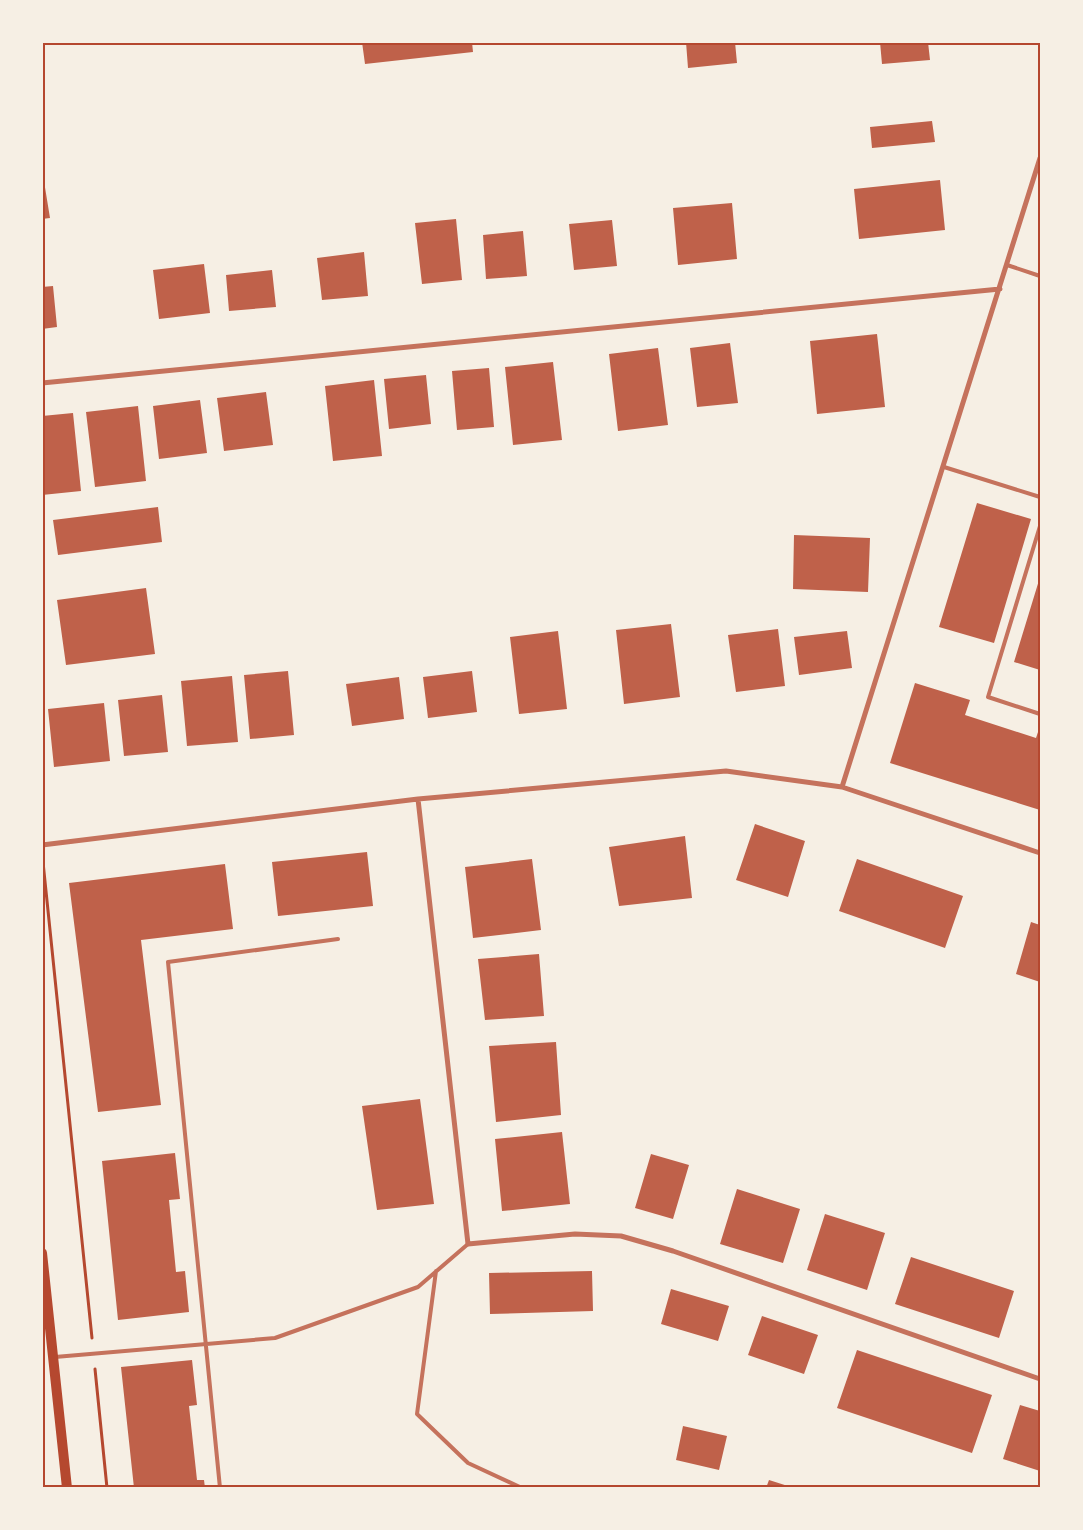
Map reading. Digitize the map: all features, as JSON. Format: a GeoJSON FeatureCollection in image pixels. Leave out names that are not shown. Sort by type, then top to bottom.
{"type":"FeatureCollection","features":[{"type":"Feature","properties":{"kind":"main road"},"geometry":{"type":"LineString","coordinates":[[42,1253],[67,1488]]}},
{"type":"Feature","properties":{"kind":"street"},"geometry":{"type":"LineString","coordinates":[[842,787],[1040,158]]}},
{"type":"Feature","properties":{"kind":"street"},"geometry":{"type":"LineString","coordinates":[[42,383],[1000,289]]}},
{"type":"Feature","properties":{"kind":"street"},"geometry":{"type":"LineString","coordinates":[[42,845],[418,799],[726,771],[842,787],[1040,853]]}},
{"type":"Feature","properties":{"kind":"street"},"geometry":{"type":"LineString","coordinates":[[418,799],[468,1244],[575,1234],[621,1236],[673,1251],[1040,1379]]}},
{"type":"Feature","properties":{"kind":"lane"},"geometry":{"type":"LineString","coordinates":[[1007,265],[1040,276]]}},
{"type":"Feature","properties":{"kind":"lane"},"geometry":{"type":"LineString","coordinates":[[944,467],[1040,497]]}},
{"type":"Feature","properties":{"kind":"lane"},"geometry":{"type":"LineString","coordinates":[[1040,526],[988,697],[1040,714]]}},
{"type":"Feature","properties":{"kind":"lane"},"geometry":{"type":"LineString","coordinates":[[220,1488],[168,962],[338,939]]}},
{"type":"Feature","properties":{"kind":"lane"},"geometry":{"type":"LineString","coordinates":[[53,1357],[275,1338],[418,1287],[468,1244]]}},
{"type":"Feature","properties":{"kind":"lane"},"geometry":{"type":"LineString","coordinates":[[436,1271],[417,1414],[468,1463],[522,1488]]}},
{"type":"Feature","properties":{"kind":"path"},"geometry":{"type":"LineString","coordinates":[[42,859],[107,1488]]}},
{"type":"Feature","properties":{"kind":"building"},"geometry":{"type":"Polygon","coordinates":[[[362,42],[472,42],[473,52],[365,64],[362,42]]]}},
{"type":"Feature","properties":{"kind":"building"},"geometry":{"type":"Polygon","coordinates":[[[686,42],[735,42],[737,63],[688,68],[686,42]]]}},
{"type":"Feature","properties":{"kind":"building"},"geometry":{"type":"Polygon","coordinates":[[[880,42],[928,42],[930,60],[882,64],[880,42]]]}},
{"type":"Feature","properties":{"kind":"building"},"geometry":{"type":"Polygon","coordinates":[[[932,121],[935,142],[872,148],[870,127],[932,121]]]}},
{"type":"Feature","properties":{"kind":"building"},"geometry":{"type":"Polygon","coordinates":[[[42,169],[50,218],[42,219],[42,169]]]}},
{"type":"Feature","properties":{"kind":"building"},"geometry":{"type":"Polygon","coordinates":[[[940,180],[945,230],[859,239],[854,189],[940,180]]]}},
{"type":"Feature","properties":{"kind":"building"},"geometry":{"type":"Polygon","coordinates":[[[732,203],[737,259],[678,265],[673,208],[732,203]]]}},
{"type":"Feature","properties":{"kind":"building"},"geometry":{"type":"Polygon","coordinates":[[[456,219],[462,280],[422,284],[415,223],[456,219]]]}},
{"type":"Feature","properties":{"kind":"building"},"geometry":{"type":"Polygon","coordinates":[[[612,220],[617,266],[574,270],[569,224],[612,220]]]}},
{"type":"Feature","properties":{"kind":"building"},"geometry":{"type":"Polygon","coordinates":[[[523,231],[527,276],[486,279],[483,235],[523,231]]]}},
{"type":"Feature","properties":{"kind":"building"},"geometry":{"type":"Polygon","coordinates":[[[364,252],[368,296],[322,300],[317,258],[364,252]]]}},
{"type":"Feature","properties":{"kind":"building"},"geometry":{"type":"Polygon","coordinates":[[[204,264],[210,313],[159,319],[153,270],[204,264]]]}},
{"type":"Feature","properties":{"kind":"building"},"geometry":{"type":"Polygon","coordinates":[[[272,270],[276,307],[229,311],[226,275],[272,270]]]}},
{"type":"Feature","properties":{"kind":"building"},"geometry":{"type":"Polygon","coordinates":[[[53,286],[57,327],[42,329],[42,287],[53,286]]]}},
{"type":"Feature","properties":{"kind":"building"},"geometry":{"type":"Polygon","coordinates":[[[877,334],[885,407],[817,414],[810,341],[877,334]]]}},
{"type":"Feature","properties":{"kind":"building"},"geometry":{"type":"Polygon","coordinates":[[[730,343],[738,403],[697,407],[690,348],[730,343]]]}},
{"type":"Feature","properties":{"kind":"building"},"geometry":{"type":"Polygon","coordinates":[[[658,348],[668,425],[618,431],[609,354],[658,348]]]}},
{"type":"Feature","properties":{"kind":"building"},"geometry":{"type":"Polygon","coordinates":[[[553,362],[562,440],[513,445],[505,367],[553,362]]]}},
{"type":"Feature","properties":{"kind":"building"},"geometry":{"type":"Polygon","coordinates":[[[489,368],[494,427],[457,430],[452,371],[489,368]]]}},
{"type":"Feature","properties":{"kind":"building"},"geometry":{"type":"Polygon","coordinates":[[[426,375],[431,424],[389,429],[384,379],[426,375]]]}},
{"type":"Feature","properties":{"kind":"building"},"geometry":{"type":"Polygon","coordinates":[[[374,380],[382,456],[333,461],[325,386],[374,380]]]}},
{"type":"Feature","properties":{"kind":"building"},"geometry":{"type":"Polygon","coordinates":[[[266,392],[273,445],[224,451],[217,398],[266,392]]]}},
{"type":"Feature","properties":{"kind":"building"},"geometry":{"type":"Polygon","coordinates":[[[200,400],[207,453],[159,459],[153,406],[200,400]]]}},
{"type":"Feature","properties":{"kind":"building"},"geometry":{"type":"Polygon","coordinates":[[[138,406],[146,481],[95,487],[86,412],[138,406]]]}},
{"type":"Feature","properties":{"kind":"building"},"geometry":{"type":"Polygon","coordinates":[[[73,413],[81,491],[42,495],[42,416],[73,413]]]}},
{"type":"Feature","properties":{"kind":"building"},"geometry":{"type":"Polygon","coordinates":[[[977,503],[1031,519],[994,643],[939,627],[977,503]]]}},
{"type":"Feature","properties":{"kind":"building"},"geometry":{"type":"Polygon","coordinates":[[[158,507],[162,542],[58,555],[53,520],[158,507]]]}},
{"type":"Feature","properties":{"kind":"building"},"geometry":{"type":"Polygon","coordinates":[[[794,535],[870,538],[868,592],[793,589],[794,535]]]}},
{"type":"Feature","properties":{"kind":"building"},"geometry":{"type":"Polygon","coordinates":[[[1040,577],[1040,670],[1014,662],[1040,577]]]}},
{"type":"Feature","properties":{"kind":"building"},"geometry":{"type":"Polygon","coordinates":[[[146,588],[155,654],[66,665],[57,600],[146,588]]]}},
{"type":"Feature","properties":{"kind":"building"},"geometry":{"type":"Polygon","coordinates":[[[671,624],[680,697],[624,704],[616,630],[671,624]]]}},
{"type":"Feature","properties":{"kind":"building"},"geometry":{"type":"Polygon","coordinates":[[[778,629],[785,686],[736,692],[728,635],[778,629]]]}},
{"type":"Feature","properties":{"kind":"building"},"geometry":{"type":"Polygon","coordinates":[[[558,631],[567,709],[519,714],[510,637],[558,631]]]}},
{"type":"Feature","properties":{"kind":"building"},"geometry":{"type":"Polygon","coordinates":[[[847,631],[852,668],[799,675],[794,637],[847,631]]]}},
{"type":"Feature","properties":{"kind":"building"},"geometry":{"type":"Polygon","coordinates":[[[288,671],[294,735],[250,739],[244,675],[288,671]]]}},
{"type":"Feature","properties":{"kind":"building"},"geometry":{"type":"Polygon","coordinates":[[[472,671],[477,712],[428,718],[423,677],[472,671]]]}},
{"type":"Feature","properties":{"kind":"building"},"geometry":{"type":"Polygon","coordinates":[[[232,676],[238,742],[187,746],[181,681],[232,676]]]}},
{"type":"Feature","properties":{"kind":"building"},"geometry":{"type":"Polygon","coordinates":[[[399,677],[404,719],[352,726],[346,684],[399,677]]]}},
{"type":"Feature","properties":{"kind":"building"},"geometry":{"type":"Polygon","coordinates":[[[915,683],[970,700],[965,715],[1036,738],[1040,726],[1040,810],[890,763],[915,683]]]}},
{"type":"Feature","properties":{"kind":"building"},"geometry":{"type":"Polygon","coordinates":[[[162,695],[168,752],[124,756],[118,700],[162,695]]]}},
{"type":"Feature","properties":{"kind":"building"},"geometry":{"type":"Polygon","coordinates":[[[104,703],[110,761],[54,767],[48,709],[104,703]]]}},
{"type":"Feature","properties":{"kind":"building"},"geometry":{"type":"Polygon","coordinates":[[[755,824],[805,841],[788,897],[736,880],[755,824]]]}},
{"type":"Feature","properties":{"kind":"building"},"geometry":{"type":"Polygon","coordinates":[[[685,836],[692,898],[619,906],[609,847],[685,836]]]}},
{"type":"Feature","properties":{"kind":"building"},"geometry":{"type":"Polygon","coordinates":[[[367,852],[373,906],[278,916],[272,862],[367,852]]]}},
{"type":"Feature","properties":{"kind":"building"},"geometry":{"type":"Polygon","coordinates":[[[532,859],[541,930],[473,938],[465,867],[532,859]]]}},
{"type":"Feature","properties":{"kind":"building"},"geometry":{"type":"Polygon","coordinates":[[[857,859],[963,896],[945,948],[839,911],[857,859]]]}},
{"type":"Feature","properties":{"kind":"building"},"geometry":{"type":"Polygon","coordinates":[[[225,864],[233,929],[141,940],[161,1105],[98,1112],[69,883],[225,864]]]}},
{"type":"Feature","properties":{"kind":"building"},"geometry":{"type":"Polygon","coordinates":[[[1031,922],[1040,925],[1040,982],[1016,974],[1031,922]]]}},
{"type":"Feature","properties":{"kind":"building"},"geometry":{"type":"Polygon","coordinates":[[[539,954],[544,1016],[485,1020],[478,959],[539,954]]]}},
{"type":"Feature","properties":{"kind":"building"},"geometry":{"type":"Polygon","coordinates":[[[556,1042],[561,1115],[496,1122],[489,1046],[556,1042]]]}},
{"type":"Feature","properties":{"kind":"building"},"geometry":{"type":"Polygon","coordinates":[[[420,1099],[434,1204],[377,1210],[362,1106],[420,1099]]]}},
{"type":"Feature","properties":{"kind":"building"},"geometry":{"type":"Polygon","coordinates":[[[562,1132],[570,1204],[502,1211],[495,1139],[562,1132]]]}},
{"type":"Feature","properties":{"kind":"building"},"geometry":{"type":"Polygon","coordinates":[[[175,1153],[180,1199],[169,1200],[176,1272],[185,1271],[189,1312],[118,1320],[102,1161],[175,1153]]]}},
{"type":"Feature","properties":{"kind":"building"},"geometry":{"type":"Polygon","coordinates":[[[651,1154],[689,1165],[673,1219],[635,1208],[651,1154]]]}},
{"type":"Feature","properties":{"kind":"building"},"geometry":{"type":"Polygon","coordinates":[[[737,1189],[800,1209],[783,1263],[720,1244],[737,1189]]]}},
{"type":"Feature","properties":{"kind":"building"},"geometry":{"type":"Polygon","coordinates":[[[825,1214],[885,1233],[867,1290],[807,1270],[825,1214]]]}},
{"type":"Feature","properties":{"kind":"building"},"geometry":{"type":"Polygon","coordinates":[[[911,1257],[1014,1291],[999,1338],[895,1304],[911,1257]]]}},
{"type":"Feature","properties":{"kind":"building"},"geometry":{"type":"Polygon","coordinates":[[[592,1271],[593,1311],[490,1314],[489,1273],[592,1271]]]}},
{"type":"Feature","properties":{"kind":"building"},"geometry":{"type":"Polygon","coordinates":[[[671,1289],[729,1306],[718,1341],[661,1324],[671,1289]]]}},
{"type":"Feature","properties":{"kind":"building"},"geometry":{"type":"Polygon","coordinates":[[[762,1316],[818,1335],[804,1374],[748,1355],[762,1316]]]}},
{"type":"Feature","properties":{"kind":"building"},"geometry":{"type":"Polygon","coordinates":[[[857,1350],[992,1395],[972,1453],[837,1408],[857,1350]]]}},
{"type":"Feature","properties":{"kind":"building"},"geometry":{"type":"Polygon","coordinates":[[[192,1360],[197,1405],[189,1406],[197,1480],[204,1480],[205,1488],[134,1488],[121,1367],[192,1360]]]}},
{"type":"Feature","properties":{"kind":"building"},"geometry":{"type":"Polygon","coordinates":[[[1020,1405],[1040,1411],[1040,1471],[1003,1459],[1020,1405]]]}},
{"type":"Feature","properties":{"kind":"building"},"geometry":{"type":"Polygon","coordinates":[[[683,1426],[727,1436],[719,1470],[676,1460],[683,1426]]]}},
{"type":"Feature","properties":{"kind":"building"},"geometry":{"type":"Polygon","coordinates":[[[769,1480],[791,1487],[791,1488],[766,1488],[769,1480]]]}}]}
